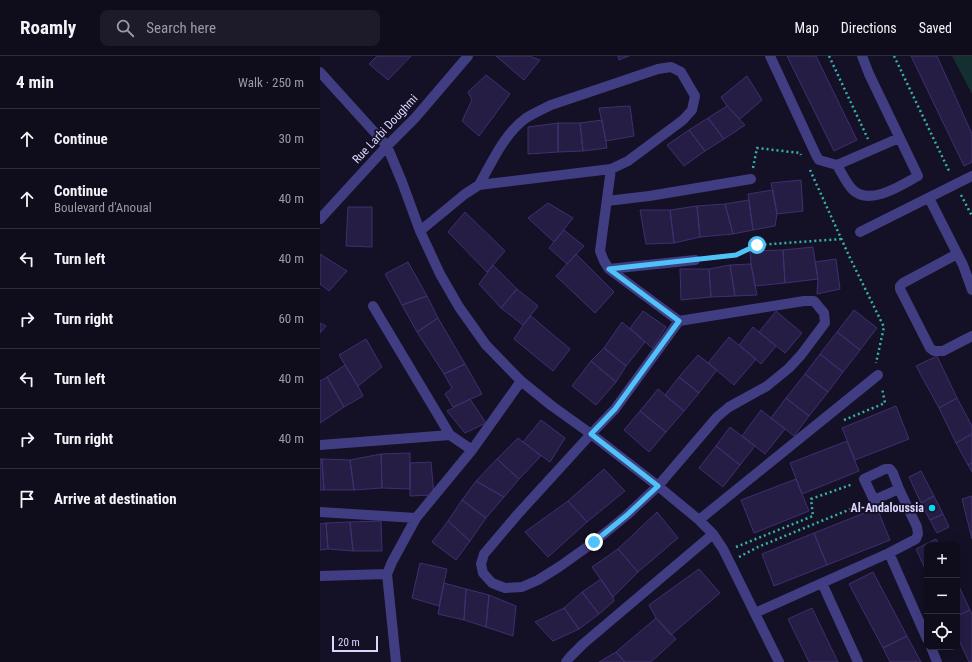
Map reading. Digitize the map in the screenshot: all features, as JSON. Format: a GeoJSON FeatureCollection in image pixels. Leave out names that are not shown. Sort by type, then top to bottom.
{"type":"FeatureCollection","features":[{"type":"Feature","properties":{"kind":"street","name":"Rue Larbi Doughmi"},"geometry":{"type":"LineString","coordinates":[[320,219],[387,146],[415,118],[468,56]]}},
{"type":"Feature","properties":{"kind":"street"},"geometry":{"type":"LineString","coordinates":[[770,56],[816,155],[820,160],[837,165],[899,138]]}},
{"type":"Feature","properties":{"kind":"street"},"geometry":{"type":"LineString","coordinates":[[837,165],[852,189],[860,194],[874,197],[896,188],[918,176],[869,74],[862,56]]}},
{"type":"Feature","properties":{"kind":"street"},"geometry":{"type":"LineString","coordinates":[[420,231],[465,194],[479,185],[611,169],[628,161],[683,120],[692,110],[695,96],[681,72],[671,68],[658,70],[551,105],[525,119],[513,130],[502,144],[479,185]]}},
{"type":"Feature","properties":{"kind":"street"},"geometry":{"type":"LineString","coordinates":[[320,72],[387,146],[420,231],[440,274],[459,307],[486,345],[521,381],[658,486],[699,520],[713,534],[730,562],[779,662]]}},
{"type":"Feature","properties":{"kind":"street"},"geometry":{"type":"LineString","coordinates":[[611,169],[600,251],[604,261],[609,269],[679,321]]}},
{"type":"Feature","properties":{"kind":"street"},"geometry":{"type":"LineString","coordinates":[[860,232],[972,176]]}},
{"type":"Feature","properties":{"kind":"street"},"geometry":{"type":"LineString","coordinates":[[607,201],[649,196],[751,179]]}},
{"type":"Feature","properties":{"kind":"street"},"geometry":{"type":"LineString","coordinates":[[929,198],[963,265],[972,290]]}},
{"type":"Feature","properties":{"kind":"street"},"geometry":{"type":"LineString","coordinates":[[957,254],[903,283],[900,286],[900,289],[930,348],[934,351],[943,351],[972,336]]}},
{"type":"Feature","properties":{"kind":"street"},"geometry":{"type":"LineString","coordinates":[[609,269],[695,260]]}},
{"type":"Feature","properties":{"kind":"street"},"geometry":{"type":"LineString","coordinates":[[804,301],[814,301],[824,313],[825,323],[801,355],[789,368],[767,386],[729,407],[717,418],[658,486],[627,515],[594,542],[559,567],[538,580],[522,587],[505,588],[492,583],[483,573],[482,564],[484,554],[517,515],[615,409],[679,321],[804,301]]}},
{"type":"Feature","properties":{"kind":"street"},"geometry":{"type":"LineString","coordinates":[[373,306],[450,435],[472,450]]}},
{"type":"Feature","properties":{"kind":"street"},"geometry":{"type":"LineString","coordinates":[[699,520],[878,375]]}},
{"type":"Feature","properties":{"kind":"street"},"geometry":{"type":"LineString","coordinates":[[396,662],[387,574],[392,562],[416,518],[472,450],[521,381]]}},
{"type":"Feature","properties":{"kind":"street"},"geometry":{"type":"LineString","coordinates":[[320,445],[450,435]]}},
{"type":"Feature","properties":{"kind":"street"},"geometry":{"type":"LineString","coordinates":[[755,613],[889,553],[916,539],[918,534],[917,527],[890,469],[885,469],[864,479],[874,500],[899,489]]}},
{"type":"Feature","properties":{"kind":"street"},"geometry":{"type":"LineString","coordinates":[[320,512],[416,518]]}},
{"type":"Feature","properties":{"kind":"street"},"geometry":{"type":"LineString","coordinates":[[566,662],[588,639],[713,534]]}},
{"type":"Feature","properties":{"kind":"street"},"geometry":{"type":"LineString","coordinates":[[889,553],[924,632]]}},
{"type":"Feature","properties":{"kind":"street"},"geometry":{"type":"LineString","coordinates":[[320,576],[387,574]]}},
{"type":"Feature","properties":{"kind":"street"},"geometry":{"type":"LineString","coordinates":[[822,583],[858,662]]}},
{"type":"Feature","properties":{"kind":"street"},"geometry":{"type":"LineString","coordinates":[[931,650],[937,662]]}},
{"type":"Feature","properties":{"kind":"path"},"geometry":{"type":"LineString","coordinates":[[829,56],[872,150]]}},
{"type":"Feature","properties":{"kind":"path"},"geometry":{"type":"LineString","coordinates":[[894,56],[955,185],[972,216]]}},
{"type":"Feature","properties":{"kind":"path"},"geometry":{"type":"LineString","coordinates":[[751,179],[757,148],[800,153],[803,159]]}},
{"type":"Feature","properties":{"kind":"path"},"geometry":{"type":"LineString","coordinates":[[809,169],[813,174],[850,258],[884,327],[876,363],[878,375]]}},
{"type":"Feature","properties":{"kind":"path"},"geometry":{"type":"LineString","coordinates":[[695,260],[736,255],[757,245],[842,239]]}},
{"type":"Feature","properties":{"kind":"path"},"geometry":{"type":"LineString","coordinates":[[724,552],[814,516],[811,499],[864,479]]}},
{"type":"Feature","properties":{"kind":"path"},"geometry":{"type":"LineString","coordinates":[[730,562],[758,547],[874,500]]}},
{"type":"Feature","properties":{"kind":"green space"},"geometry":{"type":"Polygon","coordinates":[[[952,56],[972,56],[972,94],[952,56]]]}},
{"type":"Feature","properties":{"kind":"building"},"geometry":{"type":"Polygon","coordinates":[[[377,56],[411,56],[388,80],[369,64],[377,56]]]}},
{"type":"Feature","properties":{"kind":"building"},"geometry":{"type":"Polygon","coordinates":[[[496,56],[529,56],[540,60],[524,80],[496,56]]]}},
{"type":"Feature","properties":{"kind":"building"},"geometry":{"type":"Polygon","coordinates":[[[618,56],[629,56],[619,60],[618,56]]]}},
{"type":"Feature","properties":{"kind":"building"},"geometry":{"type":"Polygon","coordinates":[[[787,56],[816,56],[857,140],[834,151],[787,56]]]}},
{"type":"Feature","properties":{"kind":"building"},"geometry":{"type":"Polygon","coordinates":[[[911,56],[937,56],[972,134],[972,162],[964,166],[911,56]]]}},
{"type":"Feature","properties":{"kind":"building"},"geometry":{"type":"Polygon","coordinates":[[[486,75],[510,94],[479,136],[462,121],[472,100],[468,92],[486,75]]]}},
{"type":"Feature","properties":{"kind":"building"},"geometry":{"type":"Polygon","coordinates":[[[747,76],[762,100],[740,119],[727,106],[721,97],[747,76]]]}},
{"type":"Feature","properties":{"kind":"building"},"geometry":{"type":"Polygon","coordinates":[[[630,106],[634,136],[606,141],[599,108],[630,106]]]}},
{"type":"Feature","properties":{"kind":"building"},"geometry":{"type":"Polygon","coordinates":[[[727,106],[745,125],[724,139],[708,118],[727,106]]]}},
{"type":"Feature","properties":{"kind":"building"},"geometry":{"type":"Polygon","coordinates":[[[708,118],[724,139],[705,151],[689,130],[708,118]]]}},
{"type":"Feature","properties":{"kind":"building"},"geometry":{"type":"Polygon","coordinates":[[[602,120],[607,148],[583,151],[580,123],[602,120]]]}},
{"type":"Feature","properties":{"kind":"building"},"geometry":{"type":"Polygon","coordinates":[[[558,123],[558,152],[528,154],[528,127],[558,123]]]}},
{"type":"Feature","properties":{"kind":"building"},"geometry":{"type":"Polygon","coordinates":[[[558,123],[580,123],[583,151],[558,152],[558,123]]]}},
{"type":"Feature","properties":{"kind":"building"},"geometry":{"type":"Polygon","coordinates":[[[689,130],[705,151],[684,166],[667,145],[689,130]]]}},
{"type":"Feature","properties":{"kind":"building"},"geometry":{"type":"Polygon","coordinates":[[[801,180],[803,211],[777,214],[771,183],[801,180]]]}},
{"type":"Feature","properties":{"kind":"building"},"geometry":{"type":"Polygon","coordinates":[[[773,190],[777,214],[775,226],[753,230],[748,194],[773,190]]]}},
{"type":"Feature","properties":{"kind":"building"},"geometry":{"type":"Polygon","coordinates":[[[749,200],[753,230],[733,234],[725,204],[749,200]]]}},
{"type":"Feature","properties":{"kind":"building"},"geometry":{"type":"Polygon","coordinates":[[[548,203],[573,218],[554,242],[528,218],[548,203]]]}},
{"type":"Feature","properties":{"kind":"building"},"geometry":{"type":"Polygon","coordinates":[[[725,204],[733,234],[700,237],[697,206],[725,204]]]}},
{"type":"Feature","properties":{"kind":"building"},"geometry":{"type":"Polygon","coordinates":[[[697,206],[700,237],[674,243],[670,210],[697,206]]]}},
{"type":"Feature","properties":{"kind":"building"},"geometry":{"type":"Polygon","coordinates":[[[348,207],[372,207],[372,247],[346,246],[348,207]]]}},
{"type":"Feature","properties":{"kind":"building"},"geometry":{"type":"Polygon","coordinates":[[[640,210],[670,210],[674,243],[646,244],[640,210]]]}},
{"type":"Feature","properties":{"kind":"building"},"geometry":{"type":"Polygon","coordinates":[[[465,212],[505,251],[487,272],[448,232],[465,212]]]}},
{"type":"Feature","properties":{"kind":"building"},"geometry":{"type":"Polygon","coordinates":[[[564,230],[584,246],[567,264],[549,248],[564,230]]]}},
{"type":"Feature","properties":{"kind":"building"},"geometry":{"type":"Polygon","coordinates":[[[813,247],[818,279],[785,283],[783,250],[813,247]]]}},
{"type":"Feature","properties":{"kind":"building"},"geometry":{"type":"Polygon","coordinates":[[[783,250],[785,283],[755,286],[750,251],[783,250]]]}},
{"type":"Feature","properties":{"kind":"building"},"geometry":{"type":"Polygon","coordinates":[[[320,254],[347,271],[329,291],[320,284],[320,254]]]}},
{"type":"Feature","properties":{"kind":"building"},"geometry":{"type":"Polygon","coordinates":[[[576,254],[614,292],[595,313],[556,276],[576,254]]]}},
{"type":"Feature","properties":{"kind":"building"},"geometry":{"type":"Polygon","coordinates":[[[836,259],[840,289],[817,294],[818,279],[815,262],[836,259]]]}},
{"type":"Feature","properties":{"kind":"building"},"geometry":{"type":"Polygon","coordinates":[[[408,262],[427,296],[402,305],[385,274],[408,262]]]}},
{"type":"Feature","properties":{"kind":"building"},"geometry":{"type":"Polygon","coordinates":[[[751,264],[757,295],[735,296],[730,265],[751,264]]]}},
{"type":"Feature","properties":{"kind":"building"},"geometry":{"type":"Polygon","coordinates":[[[493,265],[517,289],[501,308],[479,284],[493,265]]]}},
{"type":"Feature","properties":{"kind":"building"},"geometry":{"type":"Polygon","coordinates":[[[730,265],[735,296],[711,297],[709,269],[730,265]]]}},
{"type":"Feature","properties":{"kind":"building"},"geometry":{"type":"Polygon","coordinates":[[[680,269],[709,269],[711,297],[681,300],[680,269]]]}},
{"type":"Feature","properties":{"kind":"building"},"geometry":{"type":"Polygon","coordinates":[[[517,289],[538,306],[523,325],[501,308],[517,289]]]}},
{"type":"Feature","properties":{"kind":"building"},"geometry":{"type":"Polygon","coordinates":[[[427,296],[438,318],[417,332],[402,305],[427,296]]]}},
{"type":"Feature","properties":{"kind":"building"},"geometry":{"type":"Polygon","coordinates":[[[854,310],[877,328],[860,350],[837,332],[854,310]]]}},
{"type":"Feature","properties":{"kind":"building"},"geometry":{"type":"Polygon","coordinates":[[[643,311],[666,327],[652,348],[630,328],[643,311]]]}},
{"type":"Feature","properties":{"kind":"building"},"geometry":{"type":"Polygon","coordinates":[[[776,311],[802,333],[785,353],[759,332],[776,311]]]}},
{"type":"Feature","properties":{"kind":"building"},"geometry":{"type":"Polygon","coordinates":[[[531,316],[570,349],[553,371],[514,339],[531,316]]]}},
{"type":"Feature","properties":{"kind":"building"},"geometry":{"type":"Polygon","coordinates":[[[438,318],[465,364],[444,374],[417,332],[438,318]]]}},
{"type":"Feature","properties":{"kind":"building"},"geometry":{"type":"Polygon","coordinates":[[[622,322],[645,342],[626,366],[604,348],[622,322]]]}},
{"type":"Feature","properties":{"kind":"building"},"geometry":{"type":"Polygon","coordinates":[[[320,323],[326,326],[320,333],[320,323]]]}},
{"type":"Feature","properties":{"kind":"building"},"geometry":{"type":"Polygon","coordinates":[[[753,327],[776,346],[761,364],[739,345],[753,327]]]}},
{"type":"Feature","properties":{"kind":"building"},"geometry":{"type":"Polygon","coordinates":[[[837,332],[860,350],[843,372],[820,354],[837,332]]]}},
{"type":"Feature","properties":{"kind":"building"},"geometry":{"type":"Polygon","coordinates":[[[729,337],[756,359],[734,385],[708,363],[729,337]]]}},
{"type":"Feature","properties":{"kind":"building"},"geometry":{"type":"Polygon","coordinates":[[[366,339],[382,367],[358,386],[339,355],[366,339]]]}},
{"type":"Feature","properties":{"kind":"building"},"geometry":{"type":"Polygon","coordinates":[[[604,348],[626,366],[616,382],[591,361],[604,348]]]}},
{"type":"Feature","properties":{"kind":"building"},"geometry":{"type":"Polygon","coordinates":[[[820,354],[843,372],[828,392],[805,374],[820,354]]]}},
{"type":"Feature","properties":{"kind":"building"},"geometry":{"type":"Polygon","coordinates":[[[698,355],[717,370],[699,393],[679,377],[698,355]]]}},
{"type":"Feature","properties":{"kind":"building"},"geometry":{"type":"Polygon","coordinates":[[[937,356],[957,398],[939,408],[916,366],[937,356]]]}},
{"type":"Feature","properties":{"kind":"building"},"geometry":{"type":"Polygon","coordinates":[[[591,361],[616,382],[596,405],[572,386],[591,361]]]}},
{"type":"Feature","properties":{"kind":"building"},"geometry":{"type":"Polygon","coordinates":[[[465,364],[482,394],[453,407],[445,394],[452,388],[444,374],[465,364]]]}},
{"type":"Feature","properties":{"kind":"building"},"geometry":{"type":"Polygon","coordinates":[[[345,365],[363,396],[344,407],[327,377],[345,365]]]}},
{"type":"Feature","properties":{"kind":"building"},"geometry":{"type":"Polygon","coordinates":[[[805,374],[828,392],[809,416],[786,398],[805,374]]]}},
{"type":"Feature","properties":{"kind":"building"},"geometry":{"type":"Polygon","coordinates":[[[327,377],[344,407],[320,423],[320,381],[327,377]]]}},
{"type":"Feature","properties":{"kind":"building"},"geometry":{"type":"Polygon","coordinates":[[[679,377],[699,393],[684,411],[665,395],[679,377]]]}},
{"type":"Feature","properties":{"kind":"building"},"geometry":{"type":"Polygon","coordinates":[[[658,389],[684,411],[666,432],[640,411],[658,389]]]}},
{"type":"Feature","properties":{"kind":"building"},"geometry":{"type":"Polygon","coordinates":[[[786,398],[809,416],[794,436],[771,418],[786,398]]]}},
{"type":"Feature","properties":{"kind":"building"},"geometry":{"type":"Polygon","coordinates":[[[957,398],[972,426],[972,434],[956,443],[939,408],[957,398]]]}},
{"type":"Feature","properties":{"kind":"building"},"geometry":{"type":"Polygon","coordinates":[[[470,399],[486,423],[465,433],[447,411],[470,399]]]}},
{"type":"Feature","properties":{"kind":"building"},"geometry":{"type":"Polygon","coordinates":[[[896,406],[909,439],[855,460],[842,428],[896,406]]]}},
{"type":"Feature","properties":{"kind":"building"},"geometry":{"type":"Polygon","coordinates":[[[761,410],[785,429],[765,454],[742,436],[761,410]]]}},
{"type":"Feature","properties":{"kind":"building"},"geometry":{"type":"Polygon","coordinates":[[[640,411],[666,432],[649,452],[624,430],[640,411]]]}},
{"type":"Feature","properties":{"kind":"building"},"geometry":{"type":"Polygon","coordinates":[[[541,420],[565,438],[550,462],[523,442],[541,420]]]}},
{"type":"Feature","properties":{"kind":"building"},"geometry":{"type":"Polygon","coordinates":[[[730,427],[755,446],[740,465],[716,446],[730,427]]]}},
{"type":"Feature","properties":{"kind":"building"},"geometry":{"type":"Polygon","coordinates":[[[972,434],[972,463],[968,465],[956,443],[972,434]]]}},
{"type":"Feature","properties":{"kind":"building"},"geometry":{"type":"Polygon","coordinates":[[[518,438],[541,456],[519,479],[497,459],[518,438]]]}},
{"type":"Feature","properties":{"kind":"building"},"geometry":{"type":"Polygon","coordinates":[[[847,441],[859,471],[802,494],[790,463],[847,441]]]}},
{"type":"Feature","properties":{"kind":"building"},"geometry":{"type":"Polygon","coordinates":[[[716,446],[740,465],[723,487],[699,468],[716,446]]]}},
{"type":"Feature","properties":{"kind":"building"},"geometry":{"type":"Polygon","coordinates":[[[410,453],[410,489],[382,488],[381,454],[410,453]]]}},
{"type":"Feature","properties":{"kind":"building"},"geometry":{"type":"Polygon","coordinates":[[[381,454],[382,488],[354,490],[350,460],[381,454]]]}},
{"type":"Feature","properties":{"kind":"building"},"geometry":{"type":"Polygon","coordinates":[[[320,459],[322,459],[324,490],[320,490],[320,459]]]}},
{"type":"Feature","properties":{"kind":"building"},"geometry":{"type":"Polygon","coordinates":[[[322,459],[350,460],[354,490],[324,490],[322,459]]]}},
{"type":"Feature","properties":{"kind":"building"},"geometry":{"type":"Polygon","coordinates":[[[497,459],[519,479],[504,497],[476,481],[497,459]]]}},
{"type":"Feature","properties":{"kind":"building"},"geometry":{"type":"Polygon","coordinates":[[[431,462],[434,495],[410,496],[410,463],[431,462]]]}},
{"type":"Feature","properties":{"kind":"building"},"geometry":{"type":"Polygon","coordinates":[[[972,463],[972,472],[968,465],[972,463]]]}},
{"type":"Feature","properties":{"kind":"building"},"geometry":{"type":"Polygon","coordinates":[[[604,469],[625,491],[587,522],[568,501],[604,469]]]}},
{"type":"Feature","properties":{"kind":"building"},"geometry":{"type":"Polygon","coordinates":[[[921,471],[934,496],[921,503],[909,477],[921,471]]]}},
{"type":"Feature","properties":{"kind":"building"},"geometry":{"type":"Polygon","coordinates":[[[796,479],[809,511],[754,533],[741,500],[796,479]]]}},
{"type":"Feature","properties":{"kind":"building"},"geometry":{"type":"Polygon","coordinates":[[[476,481],[504,497],[486,518],[462,500],[476,481]]]}},
{"type":"Feature","properties":{"kind":"building","name":"Al-Andaloussia"},"geometry":{"type":"Polygon","coordinates":[[[934,496],[943,514],[930,520],[921,503],[934,496]]]}},
{"type":"Feature","properties":{"kind":"building"},"geometry":{"type":"Polygon","coordinates":[[[972,496],[972,539],[962,499],[972,496]]]}},
{"type":"Feature","properties":{"kind":"building"},"geometry":{"type":"Polygon","coordinates":[[[462,500],[486,518],[470,541],[448,521],[462,500]]]}},
{"type":"Feature","properties":{"kind":"building"},"geometry":{"type":"Polygon","coordinates":[[[568,501],[587,522],[548,557],[525,532],[568,501]]]}},
{"type":"Feature","properties":{"kind":"building"},"geometry":{"type":"Polygon","coordinates":[[[877,508],[890,540],[827,565],[814,533],[877,508]]]}},
{"type":"Feature","properties":{"kind":"building"},"geometry":{"type":"Polygon","coordinates":[[[657,512],[678,538],[638,572],[618,549],[657,512]]]}},
{"type":"Feature","properties":{"kind":"building"},"geometry":{"type":"Polygon","coordinates":[[[943,514],[949,527],[937,533],[930,520],[943,514]]]}},
{"type":"Feature","properties":{"kind":"building"},"geometry":{"type":"Polygon","coordinates":[[[381,521],[382,551],[353,551],[350,522],[381,521]]]}},
{"type":"Feature","properties":{"kind":"building"},"geometry":{"type":"Polygon","coordinates":[[[448,521],[470,541],[456,560],[432,542],[448,521]]]}},
{"type":"Feature","properties":{"kind":"building"},"geometry":{"type":"Polygon","coordinates":[[[350,522],[353,551],[328,549],[326,523],[350,522]]]}},
{"type":"Feature","properties":{"kind":"building"},"geometry":{"type":"Polygon","coordinates":[[[326,523],[328,549],[320,550],[320,524],[326,523]]]}},
{"type":"Feature","properties":{"kind":"building"},"geometry":{"type":"Polygon","coordinates":[[[814,533],[827,565],[774,586],[762,554],[814,533]]]}},
{"type":"Feature","properties":{"kind":"building"},"geometry":{"type":"Polygon","coordinates":[[[936,539],[938,542],[930,542],[936,539]]]}},
{"type":"Feature","properties":{"kind":"building"},"geometry":{"type":"Polygon","coordinates":[[[924,545],[924,566],[916,549],[924,545]]]}},
{"type":"Feature","properties":{"kind":"building"},"geometry":{"type":"Polygon","coordinates":[[[618,549],[638,572],[613,597],[592,567],[618,549]]]}},
{"type":"Feature","properties":{"kind":"building"},"geometry":{"type":"Polygon","coordinates":[[[420,563],[447,569],[439,606],[412,598],[420,563]]]}},
{"type":"Feature","properties":{"kind":"building"},"geometry":{"type":"Polygon","coordinates":[[[699,569],[720,593],[671,635],[656,618],[649,605],[699,569]]]}},
{"type":"Feature","properties":{"kind":"building"},"geometry":{"type":"Polygon","coordinates":[[[873,572],[907,636],[883,648],[849,584],[873,572]]]}},
{"type":"Feature","properties":{"kind":"building"},"geometry":{"type":"Polygon","coordinates":[[[601,579],[614,601],[599,614],[582,592],[601,579]]]}},
{"type":"Feature","properties":{"kind":"building"},"geometry":{"type":"Polygon","coordinates":[[[444,583],[466,589],[464,620],[438,614],[444,583]]]}},
{"type":"Feature","properties":{"kind":"building"},"geometry":{"type":"Polygon","coordinates":[[[960,588],[970,610],[960,615],[960,588]]]}},
{"type":"Feature","properties":{"kind":"building"},"geometry":{"type":"Polygon","coordinates":[[[466,589],[489,595],[486,627],[464,620],[466,589]]]}},
{"type":"Feature","properties":{"kind":"building"},"geometry":{"type":"Polygon","coordinates":[[[582,592],[599,614],[579,629],[564,608],[582,592]]]}},
{"type":"Feature","properties":{"kind":"building"},"geometry":{"type":"Polygon","coordinates":[[[489,595],[516,606],[513,636],[486,627],[489,595]]]}},
{"type":"Feature","properties":{"kind":"building"},"geometry":{"type":"Polygon","coordinates":[[[564,608],[579,629],[553,641],[535,622],[564,608]]]}},
{"type":"Feature","properties":{"kind":"building"},"geometry":{"type":"Polygon","coordinates":[[[812,608],[838,662],[809,662],[788,619],[812,608]]]}},
{"type":"Feature","properties":{"kind":"building"},"geometry":{"type":"Polygon","coordinates":[[[970,610],[972,614],[972,662],[969,662],[960,642],[960,615],[970,610]]]}},
{"type":"Feature","properties":{"kind":"building"},"geometry":{"type":"Polygon","coordinates":[[[656,618],[676,639],[651,662],[625,662],[616,652],[656,618]]]}},
{"type":"Feature","properties":{"kind":"building"},"geometry":{"type":"Polygon","coordinates":[[[907,636],[921,662],[890,662],[883,648],[907,636]]]}},
{"type":"Feature","properties":{"kind":"building"},"geometry":{"type":"Polygon","coordinates":[[[616,652],[625,662],[599,662],[616,652]]]}},
{"type":"Feature","properties":{"kind":"place","name":"Al-Andaloussia"},"geometry":{"type":"Point","coordinates":[932,508]}},
{"type":"Feature","properties":{"kind":"route"},"geometry":{"type":"LineString","coordinates":[[594,542],[627,515],[658,486],[591,434],[615,409],[679,321],[609,269],[736,255],[757,245]]}}]}
